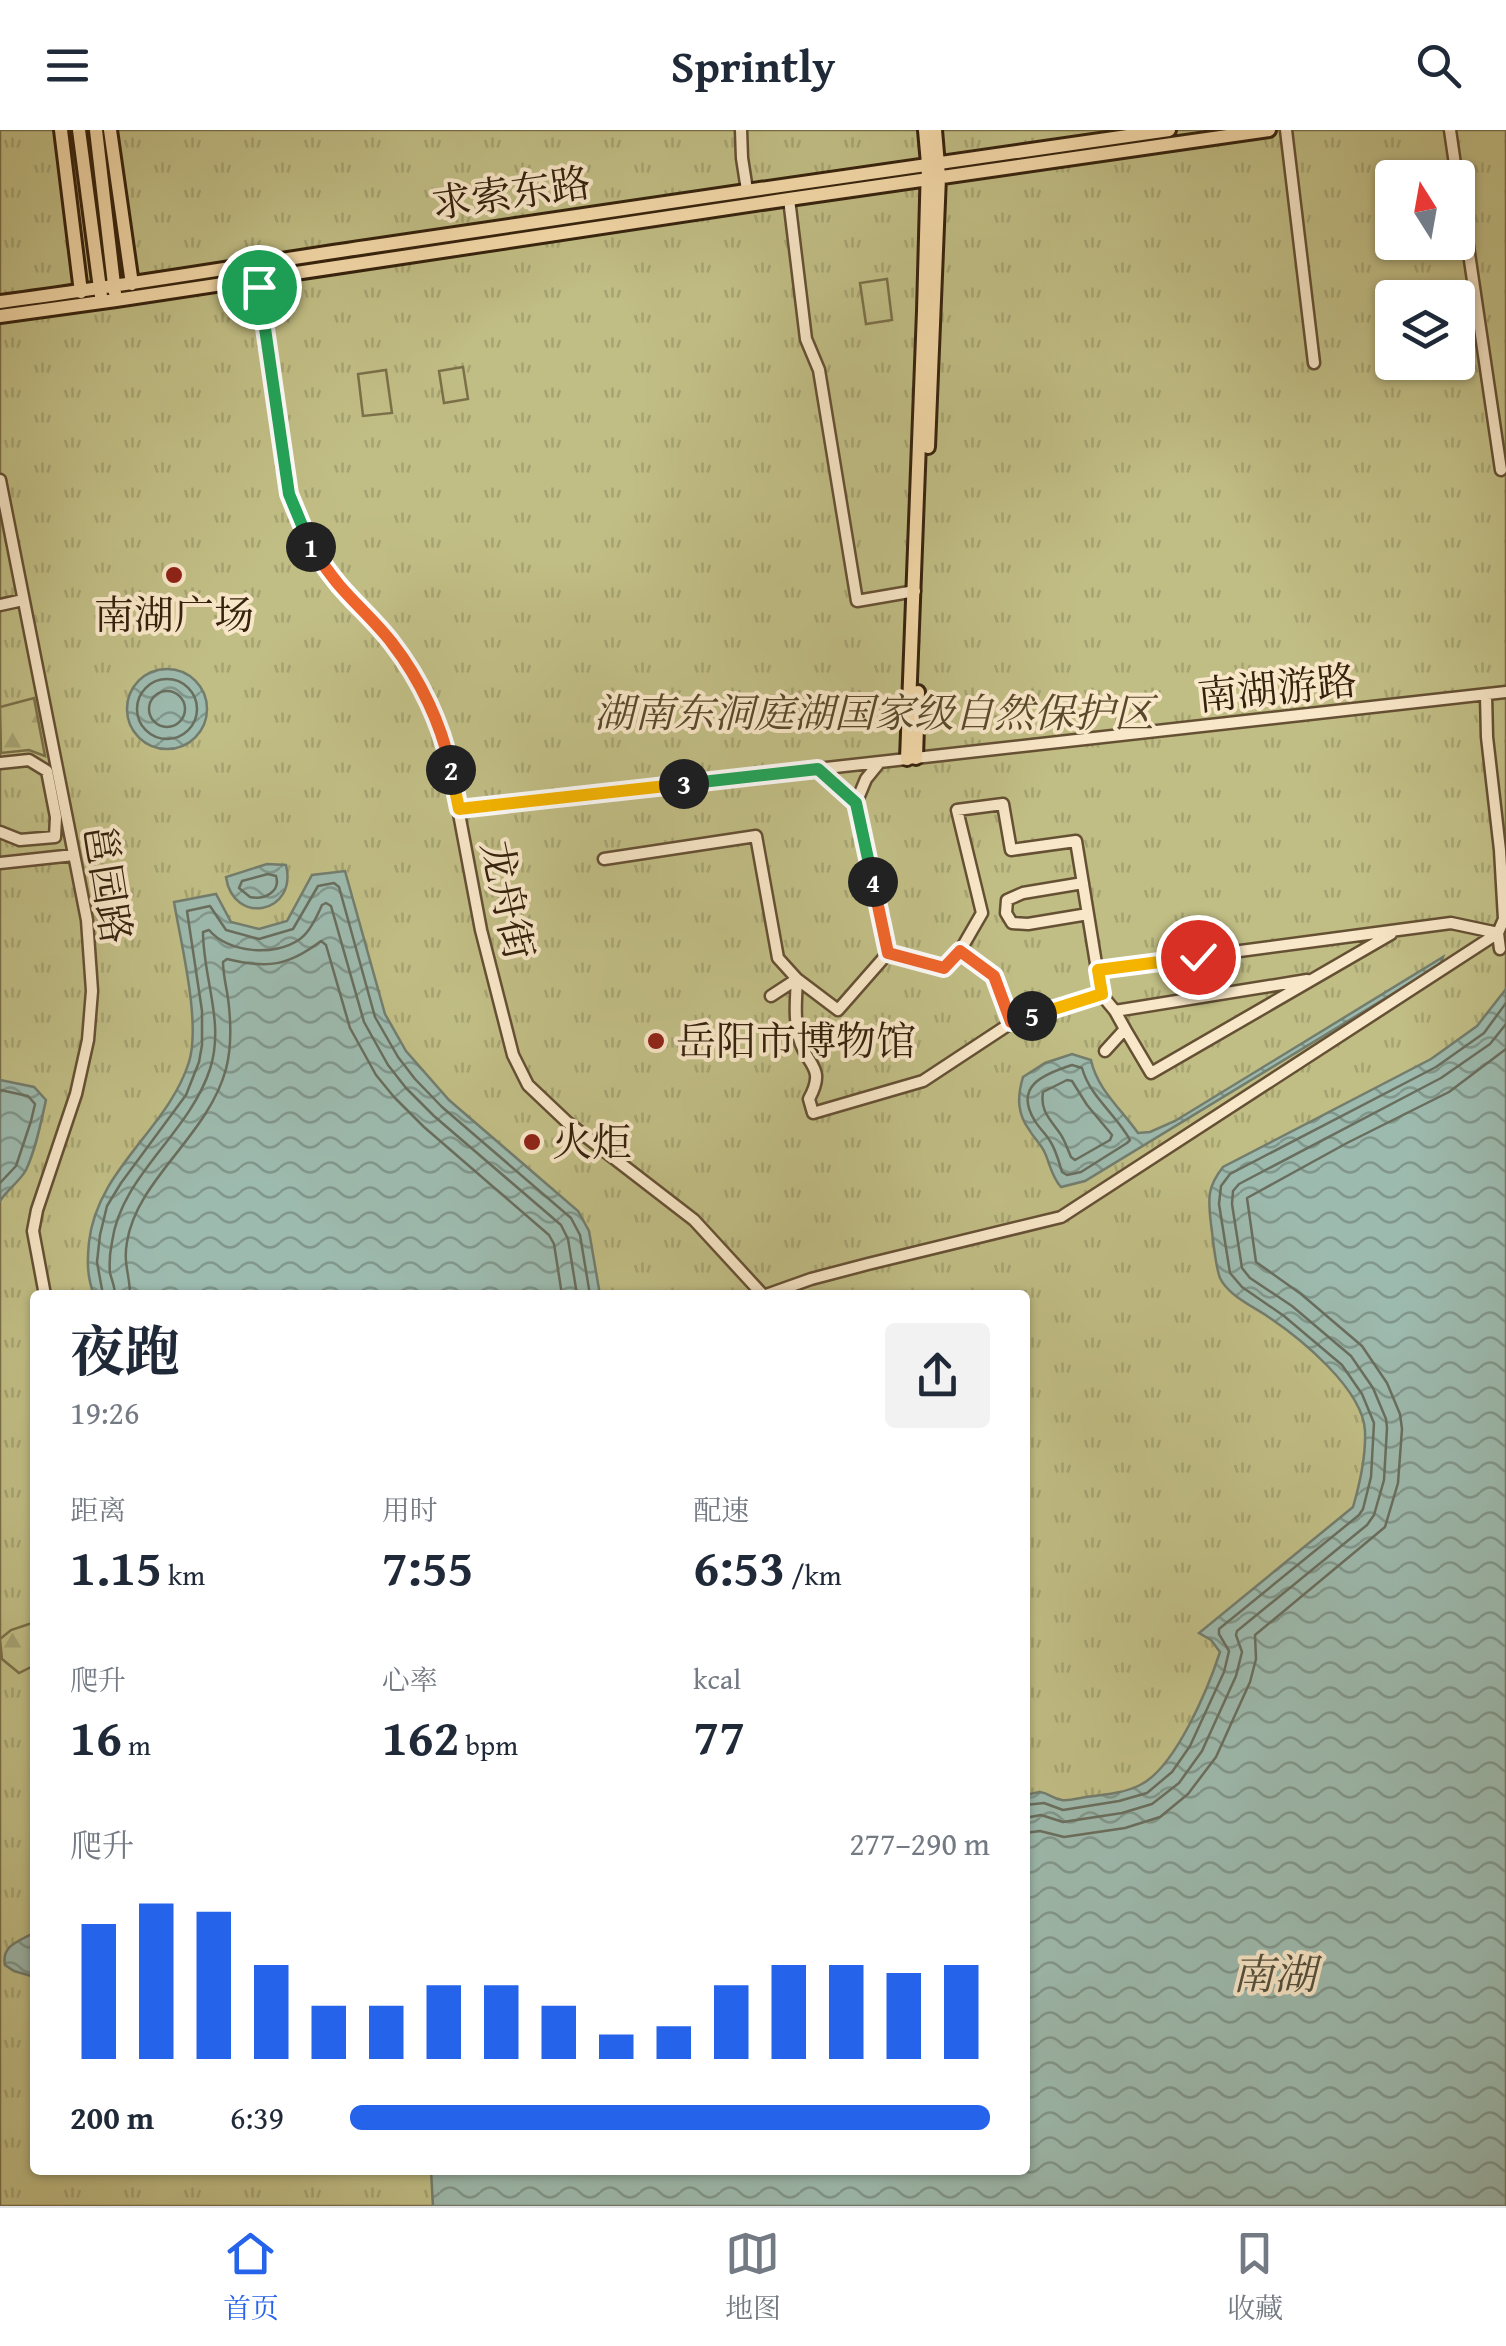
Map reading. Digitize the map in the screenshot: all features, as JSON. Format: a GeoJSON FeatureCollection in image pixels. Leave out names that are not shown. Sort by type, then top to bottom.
{"type":"FeatureCollection","features":[{"type":"Feature","properties":{"kind":"main road"},"geometry":{"type":"LineString","coordinates":[[61,130],[81,292]]}},
{"type":"Feature","properties":{"kind":"main road"},"geometry":{"type":"LineString","coordinates":[[79,130],[100,296]]}},
{"type":"Feature","properties":{"kind":"main road"},"geometry":{"type":"LineString","coordinates":[[96,130],[116,294]]}},
{"type":"Feature","properties":{"kind":"main road"},"geometry":{"type":"LineString","coordinates":[[110,130],[132,284]]}},
{"type":"Feature","properties":{"kind":"main road"},"geometry":{"type":"LineString","coordinates":[[911,759],[933,171],[924,130]]}},
{"type":"Feature","properties":{"kind":"main road"},"geometry":{"type":"LineString","coordinates":[[911,759],[914,591],[935,130]]}},
{"type":"Feature","properties":{"kind":"main road","name":"求索东路"},"geometry":{"type":"LineString","coordinates":[[100,296],[258,278],[789,198],[1170,130]]}},
{"type":"Feature","properties":{"kind":"main road","name":"求索东路"},"geometry":{"type":"LineString","coordinates":[[116,294],[132,284],[747,190],[1269,130]]}},
{"type":"Feature","properties":{"kind":"main road"},"geometry":{"type":"LineString","coordinates":[[0,302],[81,292],[100,296]]}},
{"type":"Feature","properties":{"kind":"main road"},"geometry":{"type":"LineString","coordinates":[[0,316],[100,296]]}},
{"type":"Feature","properties":{"kind":"street"},"geometry":{"type":"LineString","coordinates":[[741,130],[747,190]]}},
{"type":"Feature","properties":{"kind":"street"},"geometry":{"type":"LineString","coordinates":[[1286,130],[1314,362]]}},
{"type":"Feature","properties":{"kind":"street"},"geometry":{"type":"LineString","coordinates":[[1450,130],[1454,160]]}},
{"type":"Feature","properties":{"kind":"street"},"geometry":{"type":"LineString","coordinates":[[789,198],[806,339],[820,370],[857,602],[914,591]]}},
{"type":"Feature","properties":{"kind":"street"},"geometry":{"type":"LineString","coordinates":[[1470,260],[1502,470]]}},
{"type":"Feature","properties":{"kind":"street","name":"龙舟街"},"geometry":{"type":"LineString","coordinates":[[258,278],[289,494],[306,542],[339,586],[393,644],[434,715],[447,750],[482,930],[513,1055],[528,1085],[567,1122],[694,1220],[759,1290]]}},
{"type":"Feature","properties":{"kind":"street","name":"邕园路"},"geometry":{"type":"LineString","coordinates":[[0,480],[87,920],[92,991],[88,1040],[76,1094],[33,1231],[44,1290]]}},
{"type":"Feature","properties":{"kind":"street"},"geometry":{"type":"LineString","coordinates":[[0,605],[23,600]]}},
{"type":"Feature","properties":{"kind":"street","name":"南湖游路"},"geometry":{"type":"LineString","coordinates":[[459,809],[1506,692]]}},
{"type":"Feature","properties":{"kind":"street"},"geometry":{"type":"LineString","coordinates":[[1486,695],[1504,919],[1498,933],[1500,949]]}},
{"type":"Feature","properties":{"kind":"street"},"geometry":{"type":"LineString","coordinates":[[0,763],[29,760],[47,771],[56,817],[55,837],[20,840],[0,832]]}},
{"type":"Feature","properties":{"kind":"street"},"geometry":{"type":"LineString","coordinates":[[879,762],[866,779],[856,803],[888,953]]}},
{"type":"Feature","properties":{"kind":"street"},"geometry":{"type":"LineString","coordinates":[[818,769],[856,803]]}},
{"type":"Feature","properties":{"kind":"street"},"geometry":{"type":"LineString","coordinates":[[888,953],[944,968],[960,951],[982,913],[957,810],[1003,804],[1011,850],[1076,840],[1102,994],[1151,1073],[1398,930]]}},
{"type":"Feature","properties":{"kind":"street"},"geometry":{"type":"LineString","coordinates":[[604,858],[756,836],[778,958],[796,979],[838,1010],[888,953]]}},
{"type":"Feature","properties":{"kind":"street"},"geometry":{"type":"LineString","coordinates":[[0,863],[74,854]]}},
{"type":"Feature","properties":{"kind":"street"},"geometry":{"type":"LineString","coordinates":[[1083,882],[1023,892],[1008,900],[1006,913],[1012,923],[1028,924],[1088,914]]}},
{"type":"Feature","properties":{"kind":"street"},"geometry":{"type":"LineString","coordinates":[[1098,970],[1452,923],[1498,933]]}},
{"type":"Feature","properties":{"kind":"street"},"geometry":{"type":"LineString","coordinates":[[780,1290],[1060,1217],[1498,933]]}},
{"type":"Feature","properties":{"kind":"street"},"geometry":{"type":"LineString","coordinates":[[960,951],[994,976],[1011,1022]]}},
{"type":"Feature","properties":{"kind":"street"},"geometry":{"type":"LineString","coordinates":[[771,996],[796,979]]}},
{"type":"Feature","properties":{"kind":"street"},"geometry":{"type":"LineString","coordinates":[[796,979],[799,1039],[816,1069],[817,1086],[809,1099],[813,1113],[922,1082],[1011,1022],[1102,994]]}},
{"type":"Feature","properties":{"kind":"street"},"geometry":{"type":"LineString","coordinates":[[1115,1011],[1313,979]]}},
{"type":"Feature","properties":{"kind":"street"},"geometry":{"type":"LineString","coordinates":[[1105,1051],[1125,1029]]}},
{"type":"Feature","properties":{"kind":"green space","name":"湖南东洞庭湖国家级自然保护区"},"geometry":{"type":"Polygon","coordinates":[[[0,130],[1506,130],[1506,2206],[0,2206],[0,130]]]}},
{"type":"Feature","properties":{"kind":"green space"},"geometry":{"type":"Polygon","coordinates":[[[887,279],[892,320],[866,324],[860,283],[887,279]]]}},
{"type":"Feature","properties":{"kind":"green space"},"geometry":{"type":"Polygon","coordinates":[[[463,367],[468,399],[444,403],[439,371],[463,367]]]}},
{"type":"Feature","properties":{"kind":"green space"},"geometry":{"type":"Polygon","coordinates":[[[386,370],[392,413],[363,416],[358,374],[386,370]]]}},
{"type":"Feature","properties":{"kind":"green space"},"geometry":{"type":"Polygon","coordinates":[[[34,698],[45,756],[29,750],[1,753],[0,707],[34,698]]]}},
{"type":"Feature","properties":{"kind":"green space"},"geometry":{"type":"Polygon","coordinates":[[[30,1624],[30,1668],[19,1673],[2,1659],[0,1639],[11,1630],[30,1624]]]}},
{"type":"Feature","properties":{"kind":"water"},"geometry":{"type":"Polygon","coordinates":[[[167,669],[182,672],[195,681],[204,694],[204,724],[195,737],[182,746],[167,749],[152,746],[139,737],[130,724],[127,709],[130,694],[139,681],[152,672],[167,669]]]}},
{"type":"Feature","properties":{"kind":"water"},"geometry":{"type":"Polygon","coordinates":[[[267,864],[286,865],[283,894],[263,908],[240,903],[231,893],[226,877],[267,864]]]}},
{"type":"Feature","properties":{"kind":"water"},"geometry":{"type":"Polygon","coordinates":[[[345,871],[385,1014],[406,1051],[449,1100],[578,1211],[589,1231],[599,1290],[92,1290],[88,1262],[95,1216],[119,1171],[166,1108],[189,1062],[193,1026],[174,902],[216,894],[231,922],[259,929],[287,921],[312,875],[345,871]]]}},
{"type":"Feature","properties":{"kind":"water"},"geometry":{"type":"Polygon","coordinates":[[[1443,957],[1440,965],[1085,1181],[1061,1187],[1020,1112],[1023,1077],[1045,1063],[1072,1054],[1091,1060],[1104,1090],[1138,1133],[1150,1132],[1175,1121],[1443,957]]]}},
{"type":"Feature","properties":{"kind":"water","name":"南湖"},"geometry":{"type":"Polygon","coordinates":[[[1506,989],[1506,2206],[433,2206],[431,2175],[1030,2175],[1030,1794],[1065,1800],[1121,1792],[1153,1776],[1189,1726],[1220,1652],[1199,1633],[1353,1507],[1362,1470],[1362,1415],[1342,1382],[1312,1351],[1234,1295],[1220,1278],[1209,1207],[1214,1181],[1223,1167],[1431,1059],[1477,1026],[1506,989]]]}},
{"type":"Feature","properties":{"kind":"water"},"geometry":{"type":"Polygon","coordinates":[[[0,1080],[34,1087],[46,1100],[26,1170],[0,1201],[0,1080]]]}},
{"type":"Feature","properties":{"kind":"water"},"geometry":{"type":"Polygon","coordinates":[[[30,1935],[30,1976],[5,1965],[6,1952],[30,1935]]]}},
{"type":"Feature","properties":{"kind":"place","name":"南湖广场"},"geometry":{"type":"Point","coordinates":[174,575]}},
{"type":"Feature","properties":{"kind":"place","name":"岳阳市博物馆"},"geometry":{"type":"Point","coordinates":[656,1041]}},
{"type":"Feature","properties":{"kind":"place","name":"火炬"},"geometry":{"type":"Point","coordinates":[532,1142]}},
{"type":"Feature","properties":{"kind":"route"},"geometry":{"type":"LineString","coordinates":[[259,287],[289,494],[306,542],[413,673],[447,750],[459,809],[818,769],[856,803],[888,953],[944,968],[960,951],[994,976],[1011,1022],[1102,994],[1098,970],[1198,957]]}}]}
